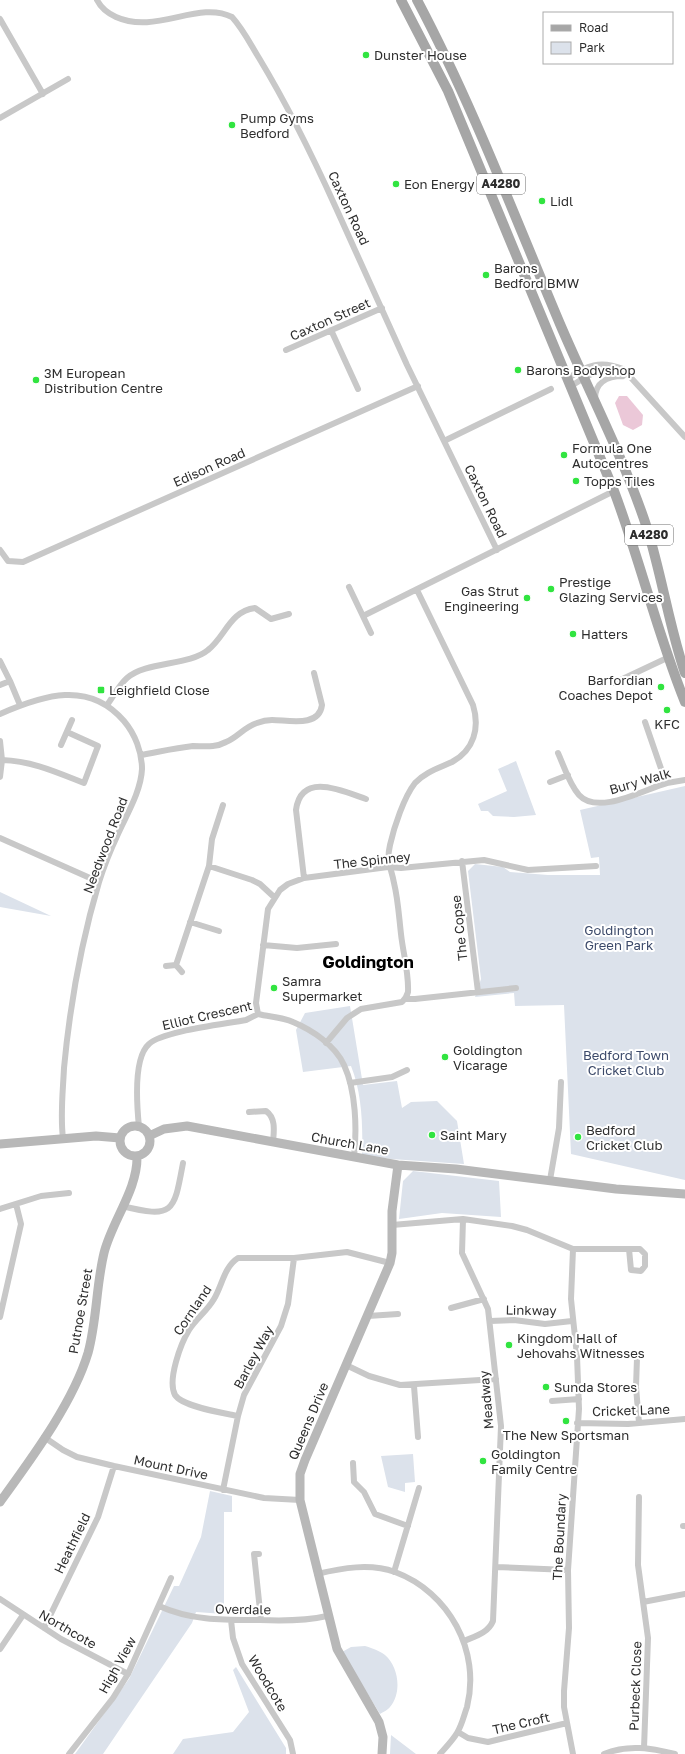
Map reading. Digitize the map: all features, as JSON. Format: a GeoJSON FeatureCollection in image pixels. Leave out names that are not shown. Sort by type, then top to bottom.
{"type":"FeatureCollection","features":[{"type":"Feature","properties":{"kind":"main road","name":"A4280"},"geometry":{"type":"LineString","coordinates":[[401,0],[448,91],[614,491],[631,536],[667,658],[685,702]]}},
{"type":"Feature","properties":{"kind":"main road","name":"A4280"},"geometry":{"type":"LineString","coordinates":[[417,0],[459,85],[582,374],[634,491],[647,528],[685,673]]}},
{"type":"Feature","properties":{"kind":"street"},"geometry":{"type":"LineString","coordinates":[[96,0],[109,14],[134,22],[148,20],[175,10]]}},
{"type":"Feature","properties":{"kind":"street","name":"Caxton Road"},"geometry":{"type":"LineString","coordinates":[[203,5],[222,10],[231,16],[268,72],[314,161],[418,386],[497,550]]}},
{"type":"Feature","properties":{"kind":"street"},"geometry":{"type":"LineString","coordinates":[[0,18],[43,94]]}},
{"type":"Feature","properties":{"kind":"street"},"geometry":{"type":"LineString","coordinates":[[0,118],[68,79]]}},
{"type":"Feature","properties":{"kind":"street","name":"Caxton Street"},"geometry":{"type":"LineString","coordinates":[[286,350],[382,308]]}},
{"type":"Feature","properties":{"kind":"street"},"geometry":{"type":"LineString","coordinates":[[331,330],[358,389]]}},
{"type":"Feature","properties":{"kind":"street"},"geometry":{"type":"LineString","coordinates":[[569,382],[595,364],[612,365],[623,369],[685,437]]}},
{"type":"Feature","properties":{"kind":"street"},"geometry":{"type":"LineString","coordinates":[[569,382],[582,374],[600,370],[610,370],[632,379]]}},
{"type":"Feature","properties":{"kind":"street"},"geometry":{"type":"LineString","coordinates":[[595,403],[595,394],[600,382],[610,376],[623,376]]}},
{"type":"Feature","properties":{"kind":"street","name":"Edison Road"},"geometry":{"type":"LineString","coordinates":[[0,550],[8,561],[23,562],[418,386]]}},
{"type":"Feature","properties":{"kind":"street"},"geometry":{"type":"LineString","coordinates":[[444,441],[551,389]]}},
{"type":"Feature","properties":{"kind":"street"},"geometry":{"type":"LineString","coordinates":[[363,616],[497,550],[537,528],[614,491]]}},
{"type":"Feature","properties":{"kind":"street"},"geometry":{"type":"LineString","coordinates":[[349,586],[371,633]]}},
{"type":"Feature","properties":{"kind":"street"},"geometry":{"type":"LineString","coordinates":[[326,1043],[348,1018],[361,1008],[402,1002],[408,993],[394,882],[388,868],[390,844],[411,790],[424,775],[462,755],[474,738],[476,716],[473,705],[417,590]]}},
{"type":"Feature","properties":{"kind":"street"},"geometry":{"type":"LineString","coordinates":[[107,705],[126,678],[135,672],[198,656],[208,651],[235,616],[242,612],[255,608],[271,618],[289,614]]}},
{"type":"Feature","properties":{"kind":"street"},"geometry":{"type":"LineString","coordinates":[[614,683],[667,658]]}},
{"type":"Feature","properties":{"kind":"street"},"geometry":{"type":"LineString","coordinates":[[0,661],[20,705]]}},
{"type":"Feature","properties":{"kind":"street"},"geometry":{"type":"LineString","coordinates":[[141,755],[194,746],[213,746],[226,742],[244,728],[270,720],[291,722],[310,720],[322,710],[314,673]]}},
{"type":"Feature","properties":{"kind":"street"},"geometry":{"type":"LineString","coordinates":[[0,685],[10,681]]}},
{"type":"Feature","properties":{"kind":"street","name":"Needwood Road"},"geometry":{"type":"LineString","coordinates":[[0,714],[20,705],[44,698],[69,694],[81,694],[107,705],[128,726],[141,755],[140,780],[99,882],[81,950],[70,1010],[63,1082],[61,1125],[63,1138]]}},
{"type":"Feature","properties":{"kind":"street"},"geometry":{"type":"LineString","coordinates":[[61,745],[72,720]]}},
{"type":"Feature","properties":{"kind":"street"},"geometry":{"type":"LineString","coordinates":[[645,722],[666,783]]}},
{"type":"Feature","properties":{"kind":"street"},"geometry":{"type":"LineString","coordinates":[[2,760],[18,761],[42,766],[84,783],[98,746],[67,732]]}},
{"type":"Feature","properties":{"kind":"street"},"geometry":{"type":"LineString","coordinates":[[0,741],[2,760],[0,777]]}},
{"type":"Feature","properties":{"kind":"street","name":"Bury Walk"},"geometry":{"type":"LineString","coordinates":[[558,753],[579,795],[586,801],[598,803],[612,802],[636,795],[666,783],[685,780]]}},
{"type":"Feature","properties":{"kind":"street"},"geometry":{"type":"LineString","coordinates":[[550,782],[568,775]]}},
{"type":"Feature","properties":{"kind":"street"},"geometry":{"type":"LineString","coordinates":[[304,878],[296,810],[301,795],[307,789],[323,787],[334,788],[366,799]]}},
{"type":"Feature","properties":{"kind":"street"},"geometry":{"type":"LineString","coordinates":[[176,965],[209,866],[212,839],[223,805]]}},
{"type":"Feature","properties":{"kind":"street"},"geometry":{"type":"LineString","coordinates":[[0,838],[99,882]]}},
{"type":"Feature","properties":{"kind":"street","name":"The Spinney"},"geometry":{"type":"LineString","coordinates":[[258,1014],[256,1003],[268,909],[280,890],[288,884],[304,878],[462,861],[484,860],[528,870],[596,866]]}},
{"type":"Feature","properties":{"kind":"street","name":"The Copse"},"geometry":{"type":"LineString","coordinates":[[462,861],[478,992]]}},
{"type":"Feature","properties":{"kind":"street"},"geometry":{"type":"LineString","coordinates":[[209,866],[252,880],[260,884],[274,898]]}},
{"type":"Feature","properties":{"kind":"street"},"geometry":{"type":"LineString","coordinates":[[190,922],[219,931]]}},
{"type":"Feature","properties":{"kind":"street"},"geometry":{"type":"LineString","coordinates":[[263,945],[297,948],[336,944]]}},
{"type":"Feature","properties":{"kind":"street"},"geometry":{"type":"LineString","coordinates":[[166,966],[176,965]]}},
{"type":"Feature","properties":{"kind":"street"},"geometry":{"type":"LineString","coordinates":[[176,965],[182,972]]}},
{"type":"Feature","properties":{"kind":"street"},"geometry":{"type":"LineString","coordinates":[[405,999],[516,988]]}},
{"type":"Feature","properties":{"kind":"street","name":"Elliot Crescent"},"geometry":{"type":"LineString","coordinates":[[139,1127],[138,1071],[140,1062],[148,1044],[166,1036],[246,1020],[258,1014],[293,1022],[311,1031],[326,1043],[344,1064],[350,1083],[356,1126],[354,1158]]}},
{"type":"Feature","properties":{"kind":"street"},"geometry":{"type":"LineString","coordinates":[[350,1083],[392,1076],[407,1070]]}},
{"type":"Feature","properties":{"kind":"street"},"geometry":{"type":"LineString","coordinates":[[550,1180],[560,1128],[561,1082]]}},
{"type":"Feature","properties":{"kind":"street"},"geometry":{"type":"LineString","coordinates":[[249,1112],[266,1111],[270,1114],[273,1119],[273,1142]]}},
{"type":"Feature","properties":{"kind":"street","name":"Church Lane"},"geometry":{"type":"LineString","coordinates":[[149,1136],[164,1129],[187,1126],[398,1165],[550,1180],[616,1189],[685,1194]]}},
{"type":"Feature","properties":{"kind":"street"},"geometry":{"type":"LineString","coordinates":[[130,1127],[139,1127],[145,1130],[149,1136],[150,1144],[145,1152],[137,1156],[130,1156],[124,1152],[120,1145],[120,1138],[123,1132],[130,1127]]}},
{"type":"Feature","properties":{"kind":"street"},"geometry":{"type":"LineString","coordinates":[[0,1144],[96,1136],[120,1138]]}},
{"type":"Feature","properties":{"kind":"street","name":"Putnoe Street"},"geometry":{"type":"LineString","coordinates":[[0,1502],[44,1437],[72,1389],[88,1353],[93,1330],[104,1253],[137,1170],[137,1156]]}},
{"type":"Feature","properties":{"kind":"street"},"geometry":{"type":"LineString","coordinates":[[122,1206],[154,1212],[163,1212],[169,1208],[177,1195],[183,1162]]}},
{"type":"Feature","properties":{"kind":"street","name":"Queens Drive"},"geometry":{"type":"LineString","coordinates":[[382,1754],[383,1737],[379,1722],[339,1654],[327,1616],[300,1500],[300,1474],[304,1460],[390,1263],[398,1165]]}},
{"type":"Feature","properties":{"kind":"street"},"geometry":{"type":"LineString","coordinates":[[0,1209],[41,1196],[69,1193]]}},
{"type":"Feature","properties":{"kind":"street"},"geometry":{"type":"LineString","coordinates":[[0,1317],[20,1224],[16,1204]]}},
{"type":"Feature","properties":{"kind":"street"},"geometry":{"type":"LineString","coordinates":[[392,1224],[463,1219],[512,1226],[527,1230],[573,1249],[629,1249]]}},
{"type":"Feature","properties":{"kind":"street","name":"Meadway"},"geometry":{"type":"LineString","coordinates":[[463,1219],[462,1253],[484,1299],[490,1321],[500,1426],[494,1613],[490,1627],[481,1634],[464,1641]]}},
{"type":"Feature","properties":{"kind":"street","name":"The Boundary"},"geometry":{"type":"LineString","coordinates":[[573,1249],[571,1299],[572,1321],[577,1356],[579,1399],[568,1570],[569,1628],[564,1691],[567,1723],[573,1754]]}},
{"type":"Feature","properties":{"kind":"street","name":"Cornland"},"geometry":{"type":"LineString","coordinates":[[238,1416],[180,1400],[175,1394],[173,1386],[178,1355],[189,1330],[213,1300],[232,1262],[238,1258],[294,1258],[347,1252],[390,1263]]}},
{"type":"Feature","properties":{"kind":"street","name":"Barley Way"},"geometry":{"type":"LineString","coordinates":[[223,1490],[238,1416],[251,1380],[281,1326],[290,1297],[294,1258]]}},
{"type":"Feature","properties":{"kind":"street"},"geometry":{"type":"LineString","coordinates":[[451,1308],[484,1299]]}},
{"type":"Feature","properties":{"kind":"street"},"geometry":{"type":"LineString","coordinates":[[368,1316],[398,1314]]}},
{"type":"Feature","properties":{"kind":"street","name":"Linkway"},"geometry":{"type":"LineString","coordinates":[[490,1321],[514,1320],[536,1324],[572,1321]]}},
{"type":"Feature","properties":{"kind":"street"},"geometry":{"type":"LineString","coordinates":[[637,1358],[636,1387],[639,1423]]}},
{"type":"Feature","properties":{"kind":"street"},"geometry":{"type":"LineString","coordinates":[[346,1365],[387,1383],[414,1386],[496,1379]]}},
{"type":"Feature","properties":{"kind":"street"},"geometry":{"type":"LineString","coordinates":[[414,1386],[418,1437]]}},
{"type":"Feature","properties":{"kind":"street"},"geometry":{"type":"LineString","coordinates":[[552,1401],[579,1399]]}},
{"type":"Feature","properties":{"kind":"street","name":"Cricket Lane"},"geometry":{"type":"LineString","coordinates":[[577,1423],[639,1423],[685,1419]]}},
{"type":"Feature","properties":{"kind":"street","name":"Mount Drive"},"geometry":{"type":"LineString","coordinates":[[44,1437],[63,1450],[77,1457],[264,1498],[300,1500]]}},
{"type":"Feature","properties":{"kind":"street"},"geometry":{"type":"LineString","coordinates":[[353,1463],[354,1482],[364,1492],[375,1514],[408,1526]]}},
{"type":"Feature","properties":{"kind":"street","name":"Heathfield"},"geometry":{"type":"LineString","coordinates":[[44,1628],[98,1517],[114,1466]]}},
{"type":"Feature","properties":{"kind":"street"},"geometry":{"type":"LineString","coordinates":[[394,1572],[419,1488]]}},
{"type":"Feature","properties":{"kind":"street","name":"Purbeck Close"},"geometry":{"type":"LineString","coordinates":[[639,1497],[638,1565],[648,1638],[644,1748]]}},
{"type":"Feature","properties":{"kind":"street"},"geometry":{"type":"LineString","coordinates":[[260,1554],[254,1554],[261,1620]]}},
{"type":"Feature","properties":{"kind":"street"},"geometry":{"type":"LineString","coordinates":[[317,1574],[349,1568],[366,1567],[394,1572],[422,1586],[447,1611],[464,1641],[470,1665],[471,1683],[465,1713],[458,1732],[440,1754]]}},
{"type":"Feature","properties":{"kind":"street"},"geometry":{"type":"LineString","coordinates":[[496,1567],[568,1570]]}},
{"type":"Feature","properties":{"kind":"street","name":"High View"},"geometry":{"type":"LineString","coordinates":[[69,1754],[113,1698],[128,1674],[171,1578]]}},
{"type":"Feature","properties":{"kind":"street"},"geometry":{"type":"LineString","coordinates":[[643,1602],[685,1594]]}},
{"type":"Feature","properties":{"kind":"street","name":"Northcote"},"geometry":{"type":"LineString","coordinates":[[0,1598],[23,1615],[61,1639],[128,1674]]}},
{"type":"Feature","properties":{"kind":"street","name":"Overdale"},"geometry":{"type":"LineString","coordinates":[[159,1606],[189,1617],[232,1620],[294,1621],[327,1616]]}},
{"type":"Feature","properties":{"kind":"street"},"geometry":{"type":"LineString","coordinates":[[0,1649],[23,1615]]}},
{"type":"Feature","properties":{"kind":"street","name":"Woodcote"},"geometry":{"type":"LineString","coordinates":[[232,1620],[233,1638],[240,1659],[290,1740],[293,1754]]}},
{"type":"Feature","properties":{"kind":"street","name":"The Croft"},"geometry":{"type":"LineString","coordinates":[[458,1732],[468,1738],[488,1742],[567,1723]]}},
{"type":"Feature","properties":{"kind":"street"},"geometry":{"type":"LineString","coordinates":[[604,1754],[622,1749],[644,1748],[676,1754]]}},
{"type":"Feature","properties":{"kind":"green space"},"geometry":{"type":"Polygon","coordinates":[[[516,761],[536,815],[514,817],[493,816],[488,811],[481,811],[478,804],[507,791],[498,769],[516,761]]]}},
{"type":"Feature","properties":{"kind":"green space","name":"Goldington Green Park"},"geometry":{"type":"Polygon","coordinates":[[[685,786],[685,1180],[571,1154],[564,1005],[515,1006],[514,993],[475,997],[481,979],[468,871],[475,864],[503,867],[510,872],[548,875],[600,875],[599,857],[591,858],[580,810],[685,786]]]}},
{"type":"Feature","properties":{"kind":"green space"},"geometry":{"type":"Polygon","coordinates":[[[0,892],[51,916],[0,907],[0,892]]]}},
{"type":"Feature","properties":{"kind":"green space"},"geometry":{"type":"Polygon","coordinates":[[[350,1006],[363,1085],[397,1081],[402,1108],[411,1102],[437,1101],[457,1121],[464,1164],[391,1159],[362,1155],[360,1098],[351,1066],[303,1072],[296,1030],[305,1013],[350,1006]]]}},
{"type":"Feature","properties":{"kind":"green space"},"geometry":{"type":"Polygon","coordinates":[[[413,1171],[499,1181],[501,1217],[442,1213],[399,1219],[403,1181],[413,1171]]]}},
{"type":"Feature","properties":{"kind":"green space"},"geometry":{"type":"Polygon","coordinates":[[[413,1454],[415,1482],[405,1483],[405,1492],[388,1487],[381,1456],[413,1454]]]}},
{"type":"Feature","properties":{"kind":"green space"},"geometry":{"type":"Polygon","coordinates":[[[210,1491],[232,1496],[232,1512],[224,1512],[224,1614],[196,1612],[192,1623],[103,1754],[75,1754],[129,1679],[174,1586],[179,1586],[201,1537],[210,1491]]]}},
{"type":"Feature","properties":{"kind":"green space"},"geometry":{"type":"Polygon","coordinates":[[[365,1646],[385,1655],[390,1660],[396,1673],[397,1688],[394,1701],[387,1710],[380,1714],[342,1652],[351,1647],[365,1646]]]}},
{"type":"Feature","properties":{"kind":"green space"},"geometry":{"type":"Polygon","coordinates":[[[236,1667],[286,1748],[286,1754],[173,1754],[183,1739],[233,1732],[249,1712],[233,1670],[236,1667]]]}},
{"type":"Feature","properties":{"kind":"green space"},"geometry":{"type":"Polygon","coordinates":[[[391,1735],[416,1754],[390,1754],[391,1735]]]}},
{"type":"Feature","properties":{"kind":"shaded area"},"geometry":{"type":"Polygon","coordinates":[[[619,396],[627,396],[643,415],[642,425],[633,430],[623,425],[615,403],[619,396]]]}},
{"type":"Feature","properties":{"kind":"place","name":"Dunster House"},"geometry":{"type":"Point","coordinates":[366,55]}},
{"type":"Feature","properties":{"kind":"place","name":"Pump Gyms Bedford"},"geometry":{"type":"Point","coordinates":[232,125]}},
{"type":"Feature","properties":{"kind":"place","name":"Eon Energy"},"geometry":{"type":"Point","coordinates":[396,184]}},
{"type":"Feature","properties":{"kind":"place","name":"Lidl"},"geometry":{"type":"Point","coordinates":[542,201]}},
{"type":"Feature","properties":{"kind":"place","name":"Barons Bedford BMW"},"geometry":{"type":"Point","coordinates":[486,275]}},
{"type":"Feature","properties":{"kind":"place","name":"Barons Bodyshop"},"geometry":{"type":"Point","coordinates":[518,370]}},
{"type":"Feature","properties":{"kind":"place","name":"3M European Distribution Centre"},"geometry":{"type":"Point","coordinates":[36,380]}},
{"type":"Feature","properties":{"kind":"place","name":"Formula One Autocentres"},"geometry":{"type":"Point","coordinates":[564,455]}},
{"type":"Feature","properties":{"kind":"place","name":"Topps Tiles"},"geometry":{"type":"Point","coordinates":[576,481]}},
{"type":"Feature","properties":{"kind":"place","name":"Prestige Glazing Services"},"geometry":{"type":"Point","coordinates":[551,589]}},
{"type":"Feature","properties":{"kind":"place","name":"Gas Strut Engineering"},"geometry":{"type":"Point","coordinates":[527,598]}},
{"type":"Feature","properties":{"kind":"place","name":"Hatters"},"geometry":{"type":"Point","coordinates":[573,634]}},
{"type":"Feature","properties":{"kind":"place","name":"Barfordian Coaches Depot"},"geometry":{"type":"Point","coordinates":[661,687]}},
{"type":"Feature","properties":{"kind":"place","name":"Leighfield Close"},"geometry":{"type":"Point","coordinates":[101,690]}},
{"type":"Feature","properties":{"kind":"place","name":"KFC"},"geometry":{"type":"Point","coordinates":[667,710]}},
{"type":"Feature","properties":{"kind":"place","name":"Samra Supermarket"},"geometry":{"type":"Point","coordinates":[274,988]}},
{"type":"Feature","properties":{"kind":"place","name":"Goldington Vicarage"},"geometry":{"type":"Point","coordinates":[445,1057]}},
{"type":"Feature","properties":{"kind":"place","name":"Saint Mary"},"geometry":{"type":"Point","coordinates":[432,1135]}},
{"type":"Feature","properties":{"kind":"place","name":"Bedford Cricket Club"},"geometry":{"type":"Point","coordinates":[578,1137]}},
{"type":"Feature","properties":{"kind":"place","name":"Kingdom Hall of Jehovahs Witnesses"},"geometry":{"type":"Point","coordinates":[509,1345]}},
{"type":"Feature","properties":{"kind":"place","name":"Sunda Stores"},"geometry":{"type":"Point","coordinates":[546,1387]}},
{"type":"Feature","properties":{"kind":"place","name":"The New Sportsman"},"geometry":{"type":"Point","coordinates":[566,1421]}},
{"type":"Feature","properties":{"kind":"place","name":"Goldington Family Centre"},"geometry":{"type":"Point","coordinates":[483,1461]}},
{"type":"Feature","properties":{"kind":"district","name":"Goldington"},"geometry":{"type":"Point","coordinates":[368,962]}},
{"type":"Feature","properties":{"kind":"park label","name":"Bedford Town Cricket Club"},"geometry":{"type":"Point","coordinates":[626,1062]}}]}
